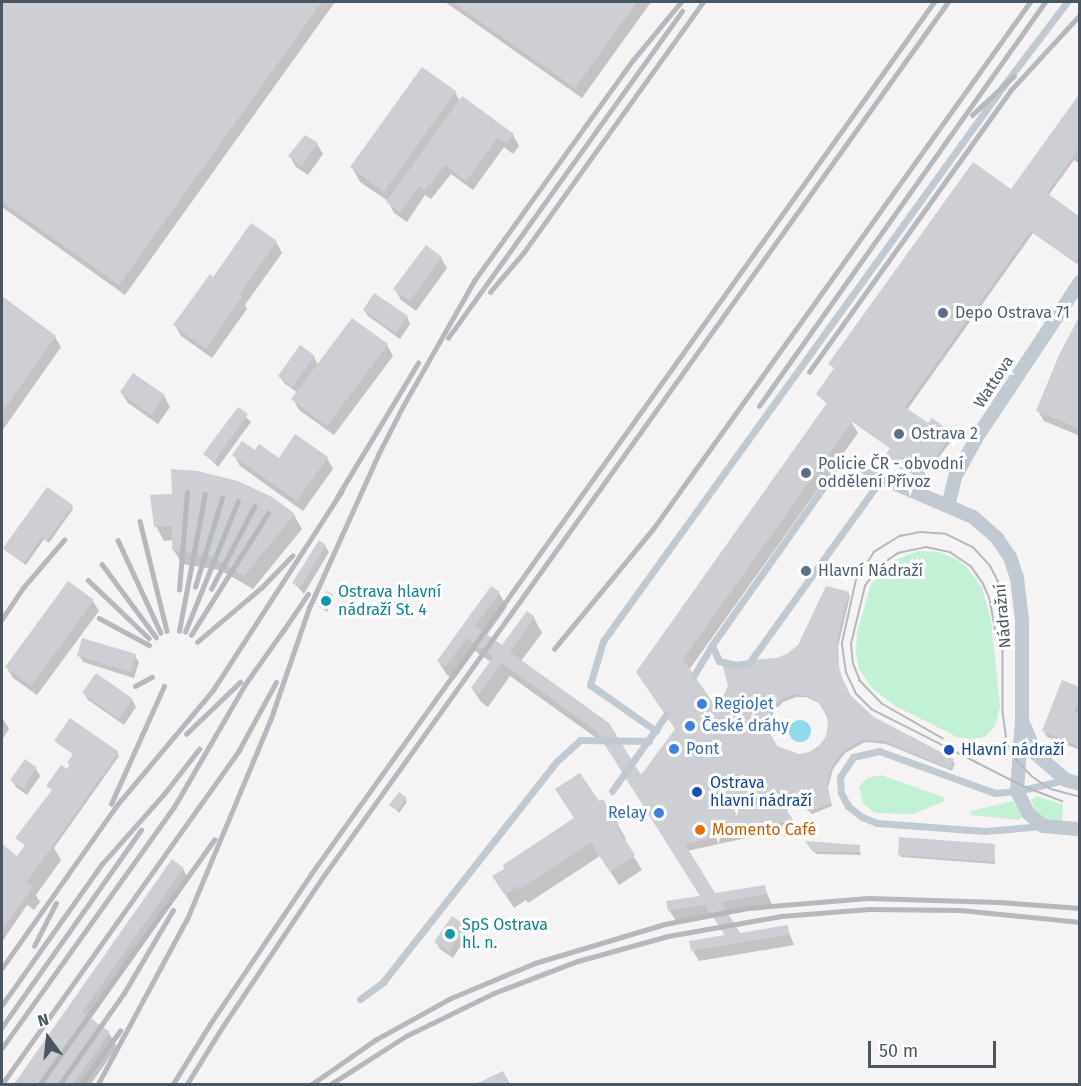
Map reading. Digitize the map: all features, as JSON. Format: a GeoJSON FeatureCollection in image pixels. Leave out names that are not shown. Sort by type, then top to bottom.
{"type":"FeatureCollection","features":[{"type":"Feature","properties":{"kind":"street","name":"Wattova"},"geometry":{"type":"LineString","coordinates":[[948,506],[955,477],[977,437],[1080,282]]}},
{"type":"Feature","properties":{"kind":"street","name":"Nádražní"},"geometry":{"type":"LineString","coordinates":[[882,478],[973,517],[986,527],[1010,557],[1019,589],[1022,620],[1022,720],[1017,791]]}},
{"type":"Feature","properties":{"kind":"street","name":"Nádražní"},"geometry":{"type":"LineString","coordinates":[[1022,720],[1036,754],[1073,782]]}},
{"type":"Feature","properties":{"kind":"street"},"geometry":{"type":"LineString","coordinates":[[1017,791],[1028,813],[1043,826],[1080,829]]}},
{"type":"Feature","properties":{"kind":"lane"},"geometry":{"type":"LineString","coordinates":[[656,731],[590,685],[603,641],[991,103],[1067,2]]}},
{"type":"Feature","properties":{"kind":"lane"},"geometry":{"type":"LineString","coordinates":[[694,675],[712,645],[836,469],[848,463],[882,478],[749,663],[736,665],[719,661],[712,645]]}},
{"type":"Feature","properties":{"kind":"lane"},"geometry":{"type":"LineString","coordinates":[[612,791],[666,715]]}},
{"type":"Feature","properties":{"kind":"lane"},"geometry":{"type":"LineString","coordinates":[[360,999],[383,981],[557,761],[580,740],[649,741]]}},
{"type":"Feature","properties":{"kind":"lane"},"geometry":{"type":"LineString","coordinates":[[1043,826],[985,831],[877,823],[862,818],[848,806],[841,793],[840,777],[853,757],[879,751],[989,792],[1017,791],[1073,782]]}},
{"type":"Feature","properties":{"kind":"green space"},"geometry":{"type":"Polygon","coordinates":[[[918,551],[939,552],[956,559],[967,567],[982,588],[991,620],[1000,706],[995,726],[985,737],[973,739],[957,737],[895,706],[873,689],[859,669],[856,653],[857,633],[871,584],[892,561],[918,551]]]}},
{"type":"Feature","properties":{"kind":"green space"},"geometry":{"type":"Polygon","coordinates":[[[881,775],[943,797],[945,801],[913,814],[875,813],[863,804],[859,787],[867,778],[881,775]]]}},
{"type":"Feature","properties":{"kind":"green space"},"geometry":{"type":"Polygon","coordinates":[[[1037,796],[1063,805],[1062,824],[1047,820],[1037,812],[1031,800],[1037,796]]]}},
{"type":"Feature","properties":{"kind":"green space"},"geometry":{"type":"Polygon","coordinates":[[[1013,801],[1023,814],[1020,820],[970,815],[971,811],[1013,801]]]}},
{"type":"Feature","properties":{"kind":"water"},"geometry":{"type":"Polygon","coordinates":[[[800,720],[808,723],[811,731],[808,739],[800,742],[792,739],[789,731],[792,723],[800,720]]]}},
{"type":"Feature","properties":{"kind":"building"},"geometry":{"type":"Polygon","coordinates":[[[2,2],[322,2],[119,285],[2,202],[2,2]]]}},
{"type":"Feature","properties":{"kind":"building"},"geometry":{"type":"Polygon","coordinates":[[[452,2],[637,2],[575,88],[452,2]]]}},
{"type":"Feature","properties":{"kind":"building"},"geometry":{"type":"Polygon","coordinates":[[[422,67],[456,91],[384,192],[350,167],[422,67]]]}},
{"type":"Feature","properties":{"kind":"building"},"geometry":{"type":"Polygon","coordinates":[[[1080,93],[1080,147],[1047,193],[1080,217],[1080,255],[1075,262],[1031,231],[905,407],[928,423],[932,418],[953,433],[922,477],[883,459],[890,448],[853,421],[683,659],[714,704],[723,696],[728,686],[722,663],[776,658],[787,654],[798,645],[826,586],[849,592],[838,636],[837,659],[842,678],[851,696],[874,717],[954,759],[950,769],[884,741],[863,740],[844,750],[832,766],[827,784],[831,803],[810,812],[801,805],[785,802],[783,804],[793,820],[685,844],[715,893],[765,885],[767,894],[721,902],[740,933],[788,925],[789,935],[691,951],[689,941],[725,935],[705,905],[668,911],[666,901],[700,896],[596,731],[502,663],[479,694],[471,688],[493,657],[467,638],[445,667],[437,661],[491,586],[500,592],[475,626],[502,645],[527,611],[535,617],[510,652],[609,723],[641,775],[675,729],[636,672],[827,403],[816,394],[834,368],[828,364],[973,162],[1011,189],[1080,93]],[[797,694],[784,698],[774,706],[768,719],[768,729],[777,746],[799,754],[809,752],[820,745],[826,736],[828,723],[825,710],[810,697],[797,694]]]}},
{"type":"Feature","properties":{"kind":"building"},"geometry":{"type":"Polygon","coordinates":[[[462,96],[514,134],[507,144],[498,138],[466,181],[445,165],[425,190],[419,186],[400,212],[386,202],[462,96]]]}},
{"type":"Feature","properties":{"kind":"building"},"geometry":{"type":"Polygon","coordinates":[[[305,135],[318,143],[301,166],[288,156],[305,135]]]}},
{"type":"Feature","properties":{"kind":"building"},"geometry":{"type":"Polygon","coordinates":[[[251,223],[277,241],[239,295],[242,297],[206,349],[173,325],[210,274],[213,277],[251,223]]]}},
{"type":"Feature","properties":{"kind":"building"},"geometry":{"type":"Polygon","coordinates":[[[426,245],[442,257],[410,301],[393,289],[426,245]]]}},
{"type":"Feature","properties":{"kind":"building"},"geometry":{"type":"Polygon","coordinates":[[[374,293],[408,316],[396,333],[363,310],[374,293]]]}},
{"type":"Feature","properties":{"kind":"building"},"geometry":{"type":"Polygon","coordinates":[[[2,296],[56,336],[2,412],[2,296]]]}},
{"type":"Feature","properties":{"kind":"building"},"geometry":{"type":"Polygon","coordinates":[[[1080,315],[1080,429],[1036,411],[1059,355],[1080,315]]]}},
{"type":"Feature","properties":{"kind":"building"},"geometry":{"type":"Polygon","coordinates":[[[352,318],[388,344],[327,426],[291,399],[352,318]]]}},
{"type":"Feature","properties":{"kind":"building"},"geometry":{"type":"Polygon","coordinates":[[[300,345],[315,356],[292,387],[278,376],[300,345]]]}},
{"type":"Feature","properties":{"kind":"building"},"geometry":{"type":"Polygon","coordinates":[[[133,373],[165,395],[151,415],[120,392],[133,373]]]}},
{"type":"Feature","properties":{"kind":"building"},"geometry":{"type":"Polygon","coordinates":[[[238,407],[248,414],[214,462],[203,454],[238,407]]]}},
{"type":"Feature","properties":{"kind":"building"},"geometry":{"type":"Polygon","coordinates":[[[295,434],[328,457],[297,501],[232,455],[242,441],[255,450],[259,444],[279,458],[295,434]]]}},
{"type":"Feature","properties":{"kind":"building"},"geometry":{"type":"Polygon","coordinates":[[[171,469],[198,471],[238,481],[272,497],[295,514],[244,576],[210,556],[172,550],[172,526],[154,527],[150,495],[172,494],[171,469]]]}},
{"type":"Feature","properties":{"kind":"building"},"geometry":{"type":"Polygon","coordinates":[[[47,487],[73,505],[47,541],[42,537],[24,563],[3,548],[47,487]]]}},
{"type":"Feature","properties":{"kind":"building"},"geometry":{"type":"Polygon","coordinates":[[[319,540],[326,545],[300,588],[292,583],[319,540]]]}},
{"type":"Feature","properties":{"kind":"building"},"geometry":{"type":"Polygon","coordinates":[[[68,581],[94,600],[31,686],[5,667],[68,581]]]}},
{"type":"Feature","properties":{"kind":"building","name":"Ostrava hlavní nádraží St. 4"},"geometry":{"type":"Polygon","coordinates":[[[326,591],[333,594],[326,610],[319,607],[326,591]]]}},
{"type":"Feature","properties":{"kind":"building"},"geometry":{"type":"Polygon","coordinates":[[[82,638],[136,654],[131,672],[77,656],[82,638]]]}},
{"type":"Feature","properties":{"kind":"building"},"geometry":{"type":"Polygon","coordinates":[[[96,673],[133,699],[119,719],[82,693],[96,673]]]}},
{"type":"Feature","properties":{"kind":"building"},"geometry":{"type":"Polygon","coordinates":[[[1062,680],[1080,687],[1080,699],[1074,711],[1080,713],[1080,747],[1042,731],[1062,680]]]}},
{"type":"Feature","properties":{"kind":"building"},"geometry":{"type":"Polygon","coordinates":[[[70,718],[119,752],[27,882],[33,887],[2,930],[2,844],[17,856],[25,845],[15,838],[52,790],[46,786],[61,765],[67,769],[70,764],[67,763],[73,754],[54,741],[70,718]]]}},
{"type":"Feature","properties":{"kind":"building"},"geometry":{"type":"Polygon","coordinates":[[[25,759],[37,768],[23,789],[10,780],[25,759]]]}},
{"type":"Feature","properties":{"kind":"building"},"geometry":{"type":"Polygon","coordinates":[[[580,773],[599,801],[603,799],[619,824],[616,826],[635,855],[610,872],[591,843],[520,889],[517,887],[505,895],[492,876],[504,869],[503,865],[574,818],[555,789],[580,773]]]}},
{"type":"Feature","properties":{"kind":"building"},"geometry":{"type":"Polygon","coordinates":[[[399,792],[407,798],[397,811],[389,805],[399,792]]]}},
{"type":"Feature","properties":{"kind":"building"},"geometry":{"type":"Polygon","coordinates":[[[899,837],[995,844],[994,862],[898,855],[899,837]]]}},
{"type":"Feature","properties":{"kind":"building"},"geometry":{"type":"Polygon","coordinates":[[[805,841],[860,845],[860,852],[813,852],[805,841]]]}},
{"type":"Feature","properties":{"kind":"building"},"geometry":{"type":"Polygon","coordinates":[[[172,859],[184,868],[82,1012],[110,1032],[73,1084],[14,1084],[172,859]]]}},
{"type":"Feature","properties":{"kind":"building","name":"SpS Ostrava hl. n."},"geometry":{"type":"Polygon","coordinates":[[[452,916],[467,926],[449,952],[434,942],[452,916]]]}},
{"type":"Feature","properties":{"kind":"building"},"geometry":{"type":"Polygon","coordinates":[[[503,1071],[510,1084],[476,1084],[503,1071]]]}},
{"type":"Feature","properties":{"kind":"tram line"},"geometry":{"type":"LineString","coordinates":[[979,764],[872,710],[856,694],[846,673],[842,643],[856,580],[874,552],[900,536],[920,532],[946,534],[973,547],[990,565],[998,581],[1003,601],[1003,712],[1007,742],[1018,762],[1033,777],[1051,789],[1080,797]]}},
{"type":"Feature","properties":{"kind":"tram line"},"geometry":{"type":"LineString","coordinates":[[943,739],[882,704],[860,681],[853,664],[851,644],[865,586],[879,566],[898,553],[926,547],[950,552],[971,566],[983,583],[990,599],[997,638]]}},
{"type":"Feature","properties":{"kind":"tram line"},"geometry":{"type":"LineString","coordinates":[[972,760],[1023,786],[1062,801]]}},
{"type":"Feature","properties":{"kind":"railway"},"geometry":{"type":"LineString","coordinates":[[98,1084],[187,919],[270,721],[309,608],[378,455],[403,406],[474,281],[633,60],[681,2]]}},
{"type":"Feature","properties":{"kind":"railway"},"geometry":{"type":"LineString","coordinates":[[490,292],[524,252],[703,2]]}},
{"type":"Feature","properties":{"kind":"railway"},"geometry":{"type":"LineString","coordinates":[[173,1084],[210,1024],[311,874],[934,2]]}},
{"type":"Feature","properties":{"kind":"railway"},"geometry":{"type":"LineString","coordinates":[[187,1084],[320,881],[948,2]]}},
{"type":"Feature","properties":{"kind":"railway"},"geometry":{"type":"LineString","coordinates":[[554,649],[653,529],[1030,2]]}},
{"type":"Feature","properties":{"kind":"railway"},"geometry":{"type":"LineString","coordinates":[[759,406],[1045,2]]}},
{"type":"Feature","properties":{"kind":"railway"},"geometry":{"type":"LineString","coordinates":[[448,338],[682,11]]}},
{"type":"Feature","properties":{"kind":"railway"},"geometry":{"type":"LineString","coordinates":[[809,372],[1010,91],[1080,15]]}},
{"type":"Feature","properties":{"kind":"railway"},"geometry":{"type":"LineString","coordinates":[[972,115],[1014,76]]}},
{"type":"Feature","properties":{"kind":"railway"},"geometry":{"type":"LineString","coordinates":[[336,499],[418,363]]}},
{"type":"Feature","properties":{"kind":"railway"},"geometry":{"type":"LineString","coordinates":[[179,590],[187,492]]}},
{"type":"Feature","properties":{"kind":"railway"},"geometry":{"type":"LineString","coordinates":[[2,968],[117,805],[213,690],[341,492]]}},
{"type":"Feature","properties":{"kind":"railway"},"geometry":{"type":"LineString","coordinates":[[179,631],[205,494]]}},
{"type":"Feature","properties":{"kind":"railway"},"geometry":{"type":"LineString","coordinates":[[195,587],[222,498]]}},
{"type":"Feature","properties":{"kind":"railway"},"geometry":{"type":"LineString","coordinates":[[185,632],[238,501]]}},
{"type":"Feature","properties":{"kind":"railway"},"geometry":{"type":"LineString","coordinates":[[211,589],[254,507]]}},
{"type":"Feature","properties":{"kind":"railway"},"geometry":{"type":"LineString","coordinates":[[191,635],[268,513]]}},
{"type":"Feature","properties":{"kind":"railway"},"geometry":{"type":"LineString","coordinates":[[140,521],[167,631]]}},
{"type":"Feature","properties":{"kind":"railway"},"geometry":{"type":"LineString","coordinates":[[2,619],[22,589],[64,540]]}},
{"type":"Feature","properties":{"kind":"railway"},"geometry":{"type":"LineString","coordinates":[[118,540],[161,633]]}},
{"type":"Feature","properties":{"kind":"railway"},"geometry":{"type":"LineString","coordinates":[[197,642],[261,588],[292,556]]}},
{"type":"Feature","properties":{"kind":"railway"},"geometry":{"type":"LineString","coordinates":[[102,564],[156,637]]}},
{"type":"Feature","properties":{"kind":"railway"},"geometry":{"type":"LineString","coordinates":[[88,580],[149,638]]}},
{"type":"Feature","properties":{"kind":"railway"},"geometry":{"type":"LineString","coordinates":[[281,634],[308,594]]}},
{"type":"Feature","properties":{"kind":"railway"},"geometry":{"type":"LineString","coordinates":[[99,618],[149,645]]}},
{"type":"Feature","properties":{"kind":"railway"},"geometry":{"type":"LineString","coordinates":[[2,1048],[174,807],[246,683],[285,628]]}},
{"type":"Feature","properties":{"kind":"railway"},"geometry":{"type":"LineString","coordinates":[[135,686],[152,677]]}},
{"type":"Feature","properties":{"kind":"railway"},"geometry":{"type":"LineString","coordinates":[[186,734],[240,682]]}},
{"type":"Feature","properties":{"kind":"railway"},"geometry":{"type":"LineString","coordinates":[[2,1084],[239,750],[276,682]]}},
{"type":"Feature","properties":{"kind":"railway"},"geometry":{"type":"LineString","coordinates":[[111,804],[164,686]]}},
{"type":"Feature","properties":{"kind":"railway"},"geometry":{"type":"LineString","coordinates":[[2,1005],[102,864],[164,794],[199,749]]}},
{"type":"Feature","properties":{"kind":"railway"},"geometry":{"type":"LineString","coordinates":[[2,1027],[141,830]]}},
{"type":"Feature","properties":{"kind":"railway"},"geometry":{"type":"LineString","coordinates":[[40,1084],[214,840]]}},
{"type":"Feature","properties":{"kind":"railway"},"geometry":{"type":"LineString","coordinates":[[312,1084],[375,1040],[451,998],[535,963],[665,924],[748,908],[868,898],[999,902],[1080,908]]}},
{"type":"Feature","properties":{"kind":"railway"},"geometry":{"type":"LineString","coordinates":[[34,946],[56,903]]}},
{"type":"Feature","properties":{"kind":"railway"},"geometry":{"type":"LineString","coordinates":[[331,1084],[406,1036],[494,993],[578,961],[668,936],[781,916],[869,909],[960,910],[1080,922]]}},
{"type":"Feature","properties":{"kind":"railway"},"geometry":{"type":"LineString","coordinates":[[60,1084],[124,993],[173,910]]}},
{"type":"Feature","properties":{"kind":"railway"},"geometry":{"type":"LineString","coordinates":[[81,1084],[120,1031]]}},
{"type":"Feature","properties":{"kind":"place","name":"Depo Ostrava 71"},"geometry":{"type":"Point","coordinates":[943,313]}},
{"type":"Feature","properties":{"kind":"place","name":"Ostrava 2"},"geometry":{"type":"Point","coordinates":[899,434]}},
{"type":"Feature","properties":{"kind":"place","name":"Policie ČR - obvodní oddělení Přívoz"},"geometry":{"type":"Point","coordinates":[806,473]}},
{"type":"Feature","properties":{"kind":"place","name":"Hlavní Nádraží"},"geometry":{"type":"Point","coordinates":[806,571]}},
{"type":"Feature","properties":{"kind":"place","name":"Ostrava hlavní nádraží St. 4"},"geometry":{"type":"Point","coordinates":[326,601]}},
{"type":"Feature","properties":{"kind":"place","name":"RegioJet"},"geometry":{"type":"Point","coordinates":[702,704]}},
{"type":"Feature","properties":{"kind":"place","name":"České dráhy"},"geometry":{"type":"Point","coordinates":[690,726]}},
{"type":"Feature","properties":{"kind":"place","name":"Pont"},"geometry":{"type":"Point","coordinates":[674,749]}},
{"type":"Feature","properties":{"kind":"place","name":"Hlavní nádraží"},"geometry":{"type":"Point","coordinates":[949,750]}},
{"type":"Feature","properties":{"kind":"place","name":"Ostrava hlavní nádraží"},"geometry":{"type":"Point","coordinates":[697,792]}},
{"type":"Feature","properties":{"kind":"place","name":"Relay"},"geometry":{"type":"Point","coordinates":[659,813]}},
{"type":"Feature","properties":{"kind":"place","name":"Momento Café"},"geometry":{"type":"Point","coordinates":[700,830]}},
{"type":"Feature","properties":{"kind":"place","name":"SpS Ostrava hl. n."},"geometry":{"type":"Point","coordinates":[450,934]}}]}
